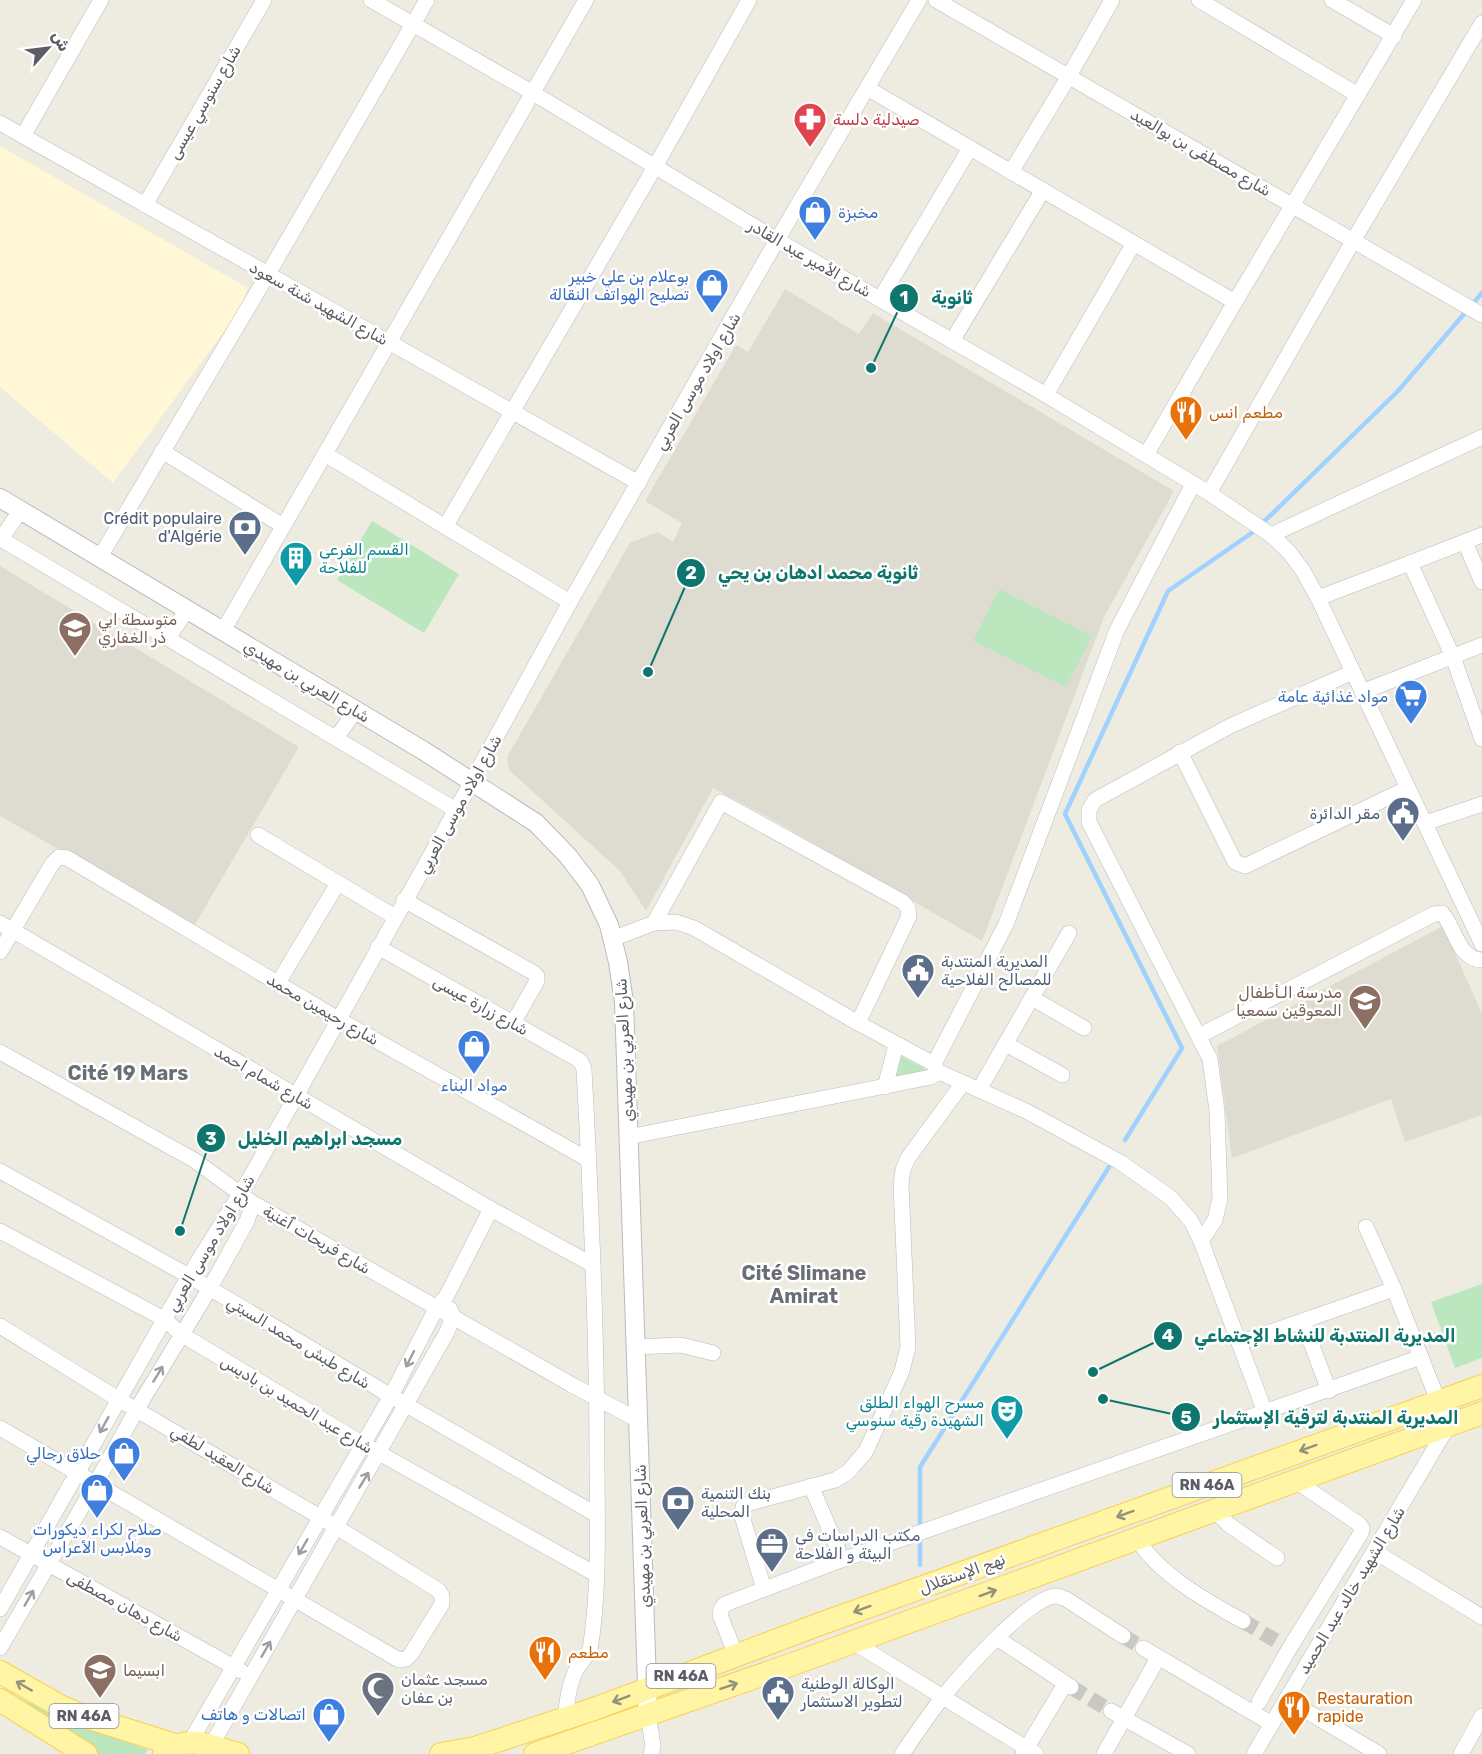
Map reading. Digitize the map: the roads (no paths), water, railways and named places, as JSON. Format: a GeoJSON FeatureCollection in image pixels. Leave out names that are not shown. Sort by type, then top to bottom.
{"type":"FeatureCollection","features":[{"type":"Feature","properties":{"kind":"main road","name":"نهج الإستقلال"},"geometry":{"type":"LineString","coordinates":[[441,1754],[475,1748],[594,1709],[736,1655],[1474,1389]]}},
{"type":"Feature","properties":{"kind":"main road","name":"نهج الإستقلال"},"geometry":{"type":"LineString","coordinates":[[536,1754],[853,1642],[1448,1426],[1480,1417]]}},
{"type":"Feature","properties":{"kind":"main road","name":"RN 46A"},"geometry":{"type":"LineString","coordinates":[[0,1672],[60,1706],[83,1716],[185,1747]]}},
{"type":"Feature","properties":{"kind":"main road","name":"RN 46A"},"geometry":{"type":"LineString","coordinates":[[0,1700],[86,1754]]}},
{"type":"Feature","properties":{"kind":"main road"},"geometry":{"type":"LineString","coordinates":[[185,1747],[238,1754]]}},
{"type":"Feature","properties":{"kind":"street"},"geometry":{"type":"LineString","coordinates":[[23,136],[101,0]]}},
{"type":"Feature","properties":{"kind":"street","name":"شارع سنوسي عيسى"},"geometry":{"type":"LineString","coordinates":[[145,205],[264,0]]}},
{"type":"Feature","properties":{"kind":"street","name":"شارع الأمير عبد القادر"},"geometry":{"type":"LineString","coordinates":[[371,0],[656,165],[777,240],[1046,395],[1209,493],[1262,528],[1289,552],[1318,598],[1482,944]]}},
{"type":"Feature","properties":{"kind":"street"},"geometry":{"type":"LineString","coordinates":[[100,557],[427,0]]}},
{"type":"Feature","properties":{"kind":"street"},"geometry":{"type":"LineString","coordinates":[[223,631],[586,0]]}},
{"type":"Feature","properties":{"kind":"street"},"geometry":{"type":"LineString","coordinates":[[445,526],[656,165],[749,0]]}},
{"type":"Feature","properties":{"kind":"street","name":"شارع اولاد موسى العربي"},"geometry":{"type":"LineString","coordinates":[[0,1609],[164,1319],[296,1096],[570,602],[777,240],[919,0]]}},
{"type":"Feature","properties":{"kind":"street","name":"شارع مصطفى بن بوالعيد"},"geometry":{"type":"LineString","coordinates":[[936,0],[1482,315]]}},
{"type":"Feature","properties":{"kind":"street"},"geometry":{"type":"LineString","coordinates":[[1011,172],[1112,0]]}},
{"type":"Feature","properties":{"kind":"street"},"geometry":{"type":"LineString","coordinates":[[1199,0],[1358,95]]}},
{"type":"Feature","properties":{"kind":"street"},"geometry":{"type":"LineString","coordinates":[[1332,0],[1394,36]]}},
{"type":"Feature","properties":{"kind":"street"},"geometry":{"type":"LineString","coordinates":[[1146,455],[1414,0]]}},
{"type":"Feature","properties":{"kind":"street"},"geometry":{"type":"LineString","coordinates":[[1209,493],[1353,241],[1482,23]]}},
{"type":"Feature","properties":{"kind":"street"},"geometry":{"type":"LineString","coordinates":[[867,88],[1235,302]]}},
{"type":"Feature","properties":{"kind":"street","name":"شارع الشهيد شنة سعود"},"geometry":{"type":"LineString","coordinates":[[0,123],[639,483]]}},
{"type":"Feature","properties":{"kind":"street"},"geometry":{"type":"LineString","coordinates":[[880,299],[970,148]]}},
{"type":"Feature","properties":{"kind":"street"},"geometry":{"type":"LineString","coordinates":[[952,341],[1043,190]]}},
{"type":"Feature","properties":{"kind":"street"},"geometry":{"type":"LineString","coordinates":[[1046,395],[1134,243]]}},
{"type":"Feature","properties":{"kind":"street"},"geometry":{"type":"LineString","coordinates":[[1262,528],[1482,438]]}},
{"type":"Feature","properties":{"kind":"street"},"geometry":{"type":"LineString","coordinates":[[162,451],[283,526]]}},
{"type":"Feature","properties":{"kind":"street"},"geometry":{"type":"LineString","coordinates":[[325,454],[570,602]]}},
{"type":"Feature","properties":{"kind":"street"},"geometry":{"type":"LineString","coordinates":[[628,1137],[885,1087],[932,1077],[936,1074],[935,1067],[1006,924],[1117,630],[1193,484]]}},
{"type":"Feature","properties":{"kind":"street","name":"شارع العربي بن مهيدي"},"geometry":{"type":"LineString","coordinates":[[0,498],[472,781],[536,823],[568,856],[590,885],[609,925],[624,1002],[648,1714]]}},
{"type":"Feature","properties":{"kind":"street"},"geometry":{"type":"LineString","coordinates":[[21,510],[1,538],[456,810]]}},
{"type":"Feature","properties":{"kind":"street"},"geometry":{"type":"LineString","coordinates":[[1318,598],[1482,536]]}},
{"type":"Feature","properties":{"kind":"street"},"geometry":{"type":"LineString","coordinates":[[1465,542],[1482,582]]}},
{"type":"Feature","properties":{"kind":"street"},"geometry":{"type":"LineString","coordinates":[[1410,563],[1453,657],[1482,739]]}},
{"type":"Feature","properties":{"kind":"street"},"geometry":{"type":"LineString","coordinates":[[168,638],[187,610]]}},
{"type":"Feature","properties":{"kind":"street"},"geometry":{"type":"LineString","coordinates":[[1362,692],[1482,645]]}},
{"type":"Feature","properties":{"kind":"street"},"geometry":{"type":"LineString","coordinates":[[1201,1241],[1215,1220],[1220,1198],[1217,1111],[1210,1059],[1089,822],[1089,810],[1095,800],[1180,752],[1230,726],[1353,672]]}},
{"type":"Feature","properties":{"kind":"street"},"geometry":{"type":"LineString","coordinates":[[336,738],[356,711]]}},
{"type":"Feature","properties":{"kind":"street"},"geometry":{"type":"LineString","coordinates":[[1180,752],[1235,862],[1241,866],[1408,788]]}},
{"type":"Feature","properties":{"kind":"street"},"geometry":{"type":"LineString","coordinates":[[654,923],[721,802],[903,902],[908,908],[909,916],[858,1023]]}},
{"type":"Feature","properties":{"kind":"street"},"geometry":{"type":"LineString","coordinates":[[1425,823],[1482,804]]}},
{"type":"Feature","properties":{"kind":"street"},"geometry":{"type":"LineString","coordinates":[[258,835],[395,917]]}},
{"type":"Feature","properties":{"kind":"street","name":"شارع رحيمين محمد"},"geometry":{"type":"LineString","coordinates":[[14,930],[52,864],[59,857],[67,858],[338,1019],[589,1160]]}},
{"type":"Feature","properties":{"kind":"street"},"geometry":{"type":"LineString","coordinates":[[278,983],[338,883]]}},
{"type":"Feature","properties":{"kind":"street"},"geometry":{"type":"LineString","coordinates":[[404,900],[537,976],[537,981],[513,1023]]}},
{"type":"Feature","properties":{"kind":"street"},"geometry":{"type":"LineString","coordinates":[[1199,1036],[1434,914],[1442,913],[1447,918],[1464,952],[1477,960],[1482,960]]}},
{"type":"Feature","properties":{"kind":"street","name":"شارع شمام احمد"},"geometry":{"type":"LineString","coordinates":[[0,922],[491,1209],[593,1265]]}},
{"type":"Feature","properties":{"kind":"street"},"geometry":{"type":"LineString","coordinates":[[612,939],[654,923],[676,922],[693,928],[963,1083],[1067,1132],[1134,1172],[1171,1198],[1191,1221],[1201,1241],[1265,1412]]}},
{"type":"Feature","properties":{"kind":"street"},"geometry":{"type":"LineString","coordinates":[[0,952],[14,930]]}},
{"type":"Feature","properties":{"kind":"street"},"geometry":{"type":"LineString","coordinates":[[979,1090],[1069,933]]}},
{"type":"Feature","properties":{"kind":"street","name":"شارع زرارة عيسى"},"geometry":{"type":"LineString","coordinates":[[378,947],[579,1060],[584,1069],[589,1160]]}},
{"type":"Feature","properties":{"kind":"street"},"geometry":{"type":"LineString","coordinates":[[1032,998],[1084,1028]]}},
{"type":"Feature","properties":{"kind":"street"},"geometry":{"type":"LineString","coordinates":[[885,1087],[897,1044]]}},
{"type":"Feature","properties":{"kind":"street"},"geometry":{"type":"LineString","coordinates":[[1006,1044],[1062,1075]]}},
{"type":"Feature","properties":{"kind":"street","name":"شارع فريحات ٱغنية"},"geometry":{"type":"LineString","coordinates":[[0,1052],[194,1160],[254,1203],[441,1302],[453,1317],[638,1420]]}},
{"type":"Feature","properties":{"kind":"street"},"geometry":{"type":"LineString","coordinates":[[764,1589],[742,1516],[743,1508],[750,1503],[835,1480],[848,1472],[866,1451],[902,1371],[908,1347],[902,1223],[903,1170],[908,1158],[963,1083]]}},
{"type":"Feature","properties":{"kind":"street"},"geometry":{"type":"LineString","coordinates":[[565,1718],[573,1677],[590,1650],[597,1575],[597,1398],[589,1160]]}},
{"type":"Feature","properties":{"kind":"street","name":"شارع طبش محمد السبتي"},"geometry":{"type":"LineString","coordinates":[[0,1170],[210,1288],[407,1406],[597,1515]]}},
{"type":"Feature","properties":{"kind":"street","name":"شارع اولاد موسى العربي"},"geometry":{"type":"LineString","coordinates":[[0,1648],[137,1409],[210,1288],[247,1221],[254,1203]]}},
{"type":"Feature","properties":{"kind":"street"},"geometry":{"type":"LineString","coordinates":[[185,1747],[391,1396],[491,1209]]}},
{"type":"Feature","properties":{"kind":"street"},"geometry":{"type":"LineString","coordinates":[[1366,1227],[1394,1289],[1448,1426]]}},
{"type":"Feature","properties":{"kind":"street","name":"شارع عبد الحميد بن باديس"},"geometry":{"type":"LineString","coordinates":[[0,1231],[164,1319],[182,1334],[363,1444],[597,1575]]}},
{"type":"Feature","properties":{"kind":"street"},"geometry":{"type":"LineString","coordinates":[[1239,1343],[1394,1289]]}},
{"type":"Feature","properties":{"kind":"street"},"geometry":{"type":"LineString","coordinates":[[185,1747],[250,1676],[407,1406],[453,1317]]}},
{"type":"Feature","properties":{"kind":"street"},"geometry":{"type":"LineString","coordinates":[[1303,1321],[1329,1390]]}},
{"type":"Feature","properties":{"kind":"street","name":"شارع العقيد لطفي"},"geometry":{"type":"LineString","coordinates":[[0,1326],[438,1590],[442,1596],[442,1604],[411,1654],[406,1659],[399,1660],[295,1599]]}},
{"type":"Feature","properties":{"kind":"street"},"geometry":{"type":"LineString","coordinates":[[635,1347],[681,1345],[713,1353]]}},
{"type":"Feature","properties":{"kind":"street"},"geometry":{"type":"LineString","coordinates":[[736,1655],[720,1615],[725,1604],[960,1517],[1421,1357]]}},
{"type":"Feature","properties":{"kind":"street"},"geometry":{"type":"LineString","coordinates":[[1474,1389],[1480,1417]]}},
{"type":"Feature","properties":{"kind":"street","name":"شارع الشهيد خالد عبد الحميد"},"geometry":{"type":"LineString","coordinates":[[1254,1754],[1448,1426]]}},
{"type":"Feature","properties":{"kind":"street"},"geometry":{"type":"LineString","coordinates":[[0,1428],[295,1599]]}},
{"type":"Feature","properties":{"kind":"street"},"geometry":{"type":"LineString","coordinates":[[1259,1702],[1286,1647],[1361,1533],[1362,1528],[1296,1481]]}},
{"type":"Feature","properties":{"kind":"street"},"geometry":{"type":"LineString","coordinates":[[811,1486],[838,1549],[838,1557],[833,1563]]}},
{"type":"Feature","properties":{"kind":"street"},"geometry":{"type":"LineString","coordinates":[[1215,1510],[1228,1524],[1277,1558]]}},
{"type":"Feature","properties":{"kind":"street","name":"شارع دهان مصطفى"},"geometry":{"type":"LineString","coordinates":[[0,1537],[250,1676]]}},
{"type":"Feature","properties":{"kind":"street"},"geometry":{"type":"LineString","coordinates":[[1137,1539],[1143,1550],[1164,1570],[1243,1620]]}},
{"type":"Feature","properties":{"kind":"street"},"geometry":{"type":"LineString","coordinates":[[1374,1551],[1482,1617]]}},
{"type":"Feature","properties":{"kind":"street"},"geometry":{"type":"LineString","coordinates":[[902,1754],[942,1698],[997,1638],[1031,1608],[1049,1598],[1058,1596],[1066,1599],[1123,1636]]}},
{"type":"Feature","properties":{"kind":"street"},"geometry":{"type":"LineString","coordinates":[[853,1642],[1029,1752],[1068,1686],[997,1638]]}},
{"type":"Feature","properties":{"kind":"street"},"geometry":{"type":"LineString","coordinates":[[1143,1648],[1272,1724]]}},
{"type":"Feature","properties":{"kind":"street"},"geometry":{"type":"LineString","coordinates":[[1104,1754],[1117,1714],[1158,1658]]}},
{"type":"Feature","properties":{"kind":"street"},"geometry":{"type":"LineString","coordinates":[[1286,1699],[1379,1754]]}},
{"type":"Feature","properties":{"kind":"street"},"geometry":{"type":"LineString","coordinates":[[648,1714],[653,1746],[651,1754]]}},
{"type":"Feature","properties":{"kind":"street"},"geometry":{"type":"LineString","coordinates":[[1117,1714],[1188,1754]]}},
{"type":"Feature","properties":{"kind":"street"},"geometry":{"type":"LineString","coordinates":[[1461,1754],[1482,1716]]}},
{"type":"Feature","properties":{"kind":"waterway"},"geometry":{"type":"LineString","coordinates":[[1125,1140],[1182,1048],[1065,814],[1168,591],[1253,532],[1398,391],[1482,293]]}},
{"type":"Feature","properties":{"kind":"waterway"},"geometry":{"type":"LineString","coordinates":[[920,1565],[920,1467],[1109,1167]]}},
{"type":"Feature","properties":{"kind":"tunnel"},"geometry":{"type":"LineString","coordinates":[[1243,1621],[1283,1645]]}},
{"type":"Feature","properties":{"kind":"tunnel"},"geometry":{"type":"LineString","coordinates":[[1123,1636],[1143,1648]]}},
{"type":"Feature","properties":{"kind":"tunnel"},"geometry":{"type":"LineString","coordinates":[[1071,1687],[1111,1711]]}},
{"type":"Feature","properties":{"kind":"place","name":"صيدلية دلسة"},"geometry":{"type":"Point","coordinates":[810,148]}},
{"type":"Feature","properties":{"kind":"place","name":"مخبزة"},"geometry":{"type":"Point","coordinates":[815,241]}},
{"type":"Feature","properties":{"kind":"place","name":"بوعلام بن علي خبير تصليح الهواتف النقالة"},"geometry":{"type":"Point","coordinates":[712,314]}},
{"type":"Feature","properties":{"kind":"place","name":"ثانوية"},"geometry":{"type":"Point","coordinates":[871,368]}},
{"type":"Feature","properties":{"kind":"place","name":"مطعم انس"},"geometry":{"type":"Point","coordinates":[1186,441]}},
{"type":"Feature","properties":{"kind":"place","name":"Crédit populaire d'Algérie"},"geometry":{"type":"Point","coordinates":[245,556]}},
{"type":"Feature","properties":{"kind":"place","name":"القسم الفرعي للفلاحة"},"geometry":{"type":"Point","coordinates":[296,587]}},
{"type":"Feature","properties":{"kind":"place","name":"متوسطة ابي ذر الغفاري"},"geometry":{"type":"Point","coordinates":[75,657]}},
{"type":"Feature","properties":{"kind":"place","name":"ثانوية محمد ادهان بن يحي"},"geometry":{"type":"Point","coordinates":[648,672]}},
{"type":"Feature","properties":{"kind":"place","name":"مواد غذائية عامة"},"geometry":{"type":"Point","coordinates":[1411,725]}},
{"type":"Feature","properties":{"kind":"place","name":"مقر الدائرة"},"geometry":{"type":"Point","coordinates":[1403,842]}},
{"type":"Feature","properties":{"kind":"place","name":"المديرية المنتدبة للمصالح الفلاحية"},"geometry":{"type":"Point","coordinates":[918,999]}},
{"type":"Feature","properties":{"kind":"place","name":"مدرسة الـأطفال المعوقين سمعيا"},"geometry":{"type":"Point","coordinates":[1365,1030]}},
{"type":"Feature","properties":{"kind":"place","name":"مواد البناء"},"geometry":{"type":"Point","coordinates":[474,1075]}},
{"type":"Feature","properties":{"kind":"place","name":"مسجد ابراهيم الخليل"},"geometry":{"type":"Point","coordinates":[180,1231]}},
{"type":"Feature","properties":{"kind":"place","name":"المديرية المنتدبة للنشاط الإجتماعي"},"geometry":{"type":"Point","coordinates":[1093,1372]}},
{"type":"Feature","properties":{"kind":"place","name":"المديرية المنتدبة لترقية الإستثمار"},"geometry":{"type":"Point","coordinates":[1103,1399]}},
{"type":"Feature","properties":{"kind":"place","name":"مسرح الهواء الطلق الشهيدة رقية سنوسي"},"geometry":{"type":"Point","coordinates":[1007,1440]}},
{"type":"Feature","properties":{"kind":"place","name":"حلاق رجالي"},"geometry":{"type":"Point","coordinates":[124,1482]}},
{"type":"Feature","properties":{"kind":"place","name":"صلاح لكراء ديكورات وملابس الأعراس"},"geometry":{"type":"Point","coordinates":[97,1519]}},
{"type":"Feature","properties":{"kind":"place","name":"بنك التنمية المحلية"},"geometry":{"type":"Point","coordinates":[678,1531]}},
{"type":"Feature","properties":{"kind":"place","name":"مكتب الدراسات في البيئة و الفلاحة"},"geometry":{"type":"Point","coordinates":[772,1573]}},
{"type":"Feature","properties":{"kind":"place","name":"مطعم"},"geometry":{"type":"Point","coordinates":[545,1681]}},
{"type":"Feature","properties":{"kind":"place","name":"ابسيما"},"geometry":{"type":"Point","coordinates":[100,1699]}},
{"type":"Feature","properties":{"kind":"place","name":"مسجد عثمان بن عفان"},"geometry":{"type":"Point","coordinates":[378,1717]}},
{"type":"Feature","properties":{"kind":"place","name":"الوكالة الوطنية لتطوير الاستثمار"},"geometry":{"type":"Point","coordinates":[778,1721]}},
{"type":"Feature","properties":{"kind":"place","name":"Restauration rapide"},"geometry":{"type":"Point","coordinates":[1294,1736]}},
{"type":"Feature","properties":{"kind":"place","name":"اتصالات و هاتف"},"geometry":{"type":"Point","coordinates":[329,1743]}},
{"type":"Feature","properties":{"kind":"district","name":"Cité 19 Mars"},"geometry":{"type":"Point","coordinates":[128,1073]}},
{"type":"Feature","properties":{"kind":"district","name":"Cité Slimane Amirat"},"geometry":{"type":"Point","coordinates":[804,1284]}}]}
